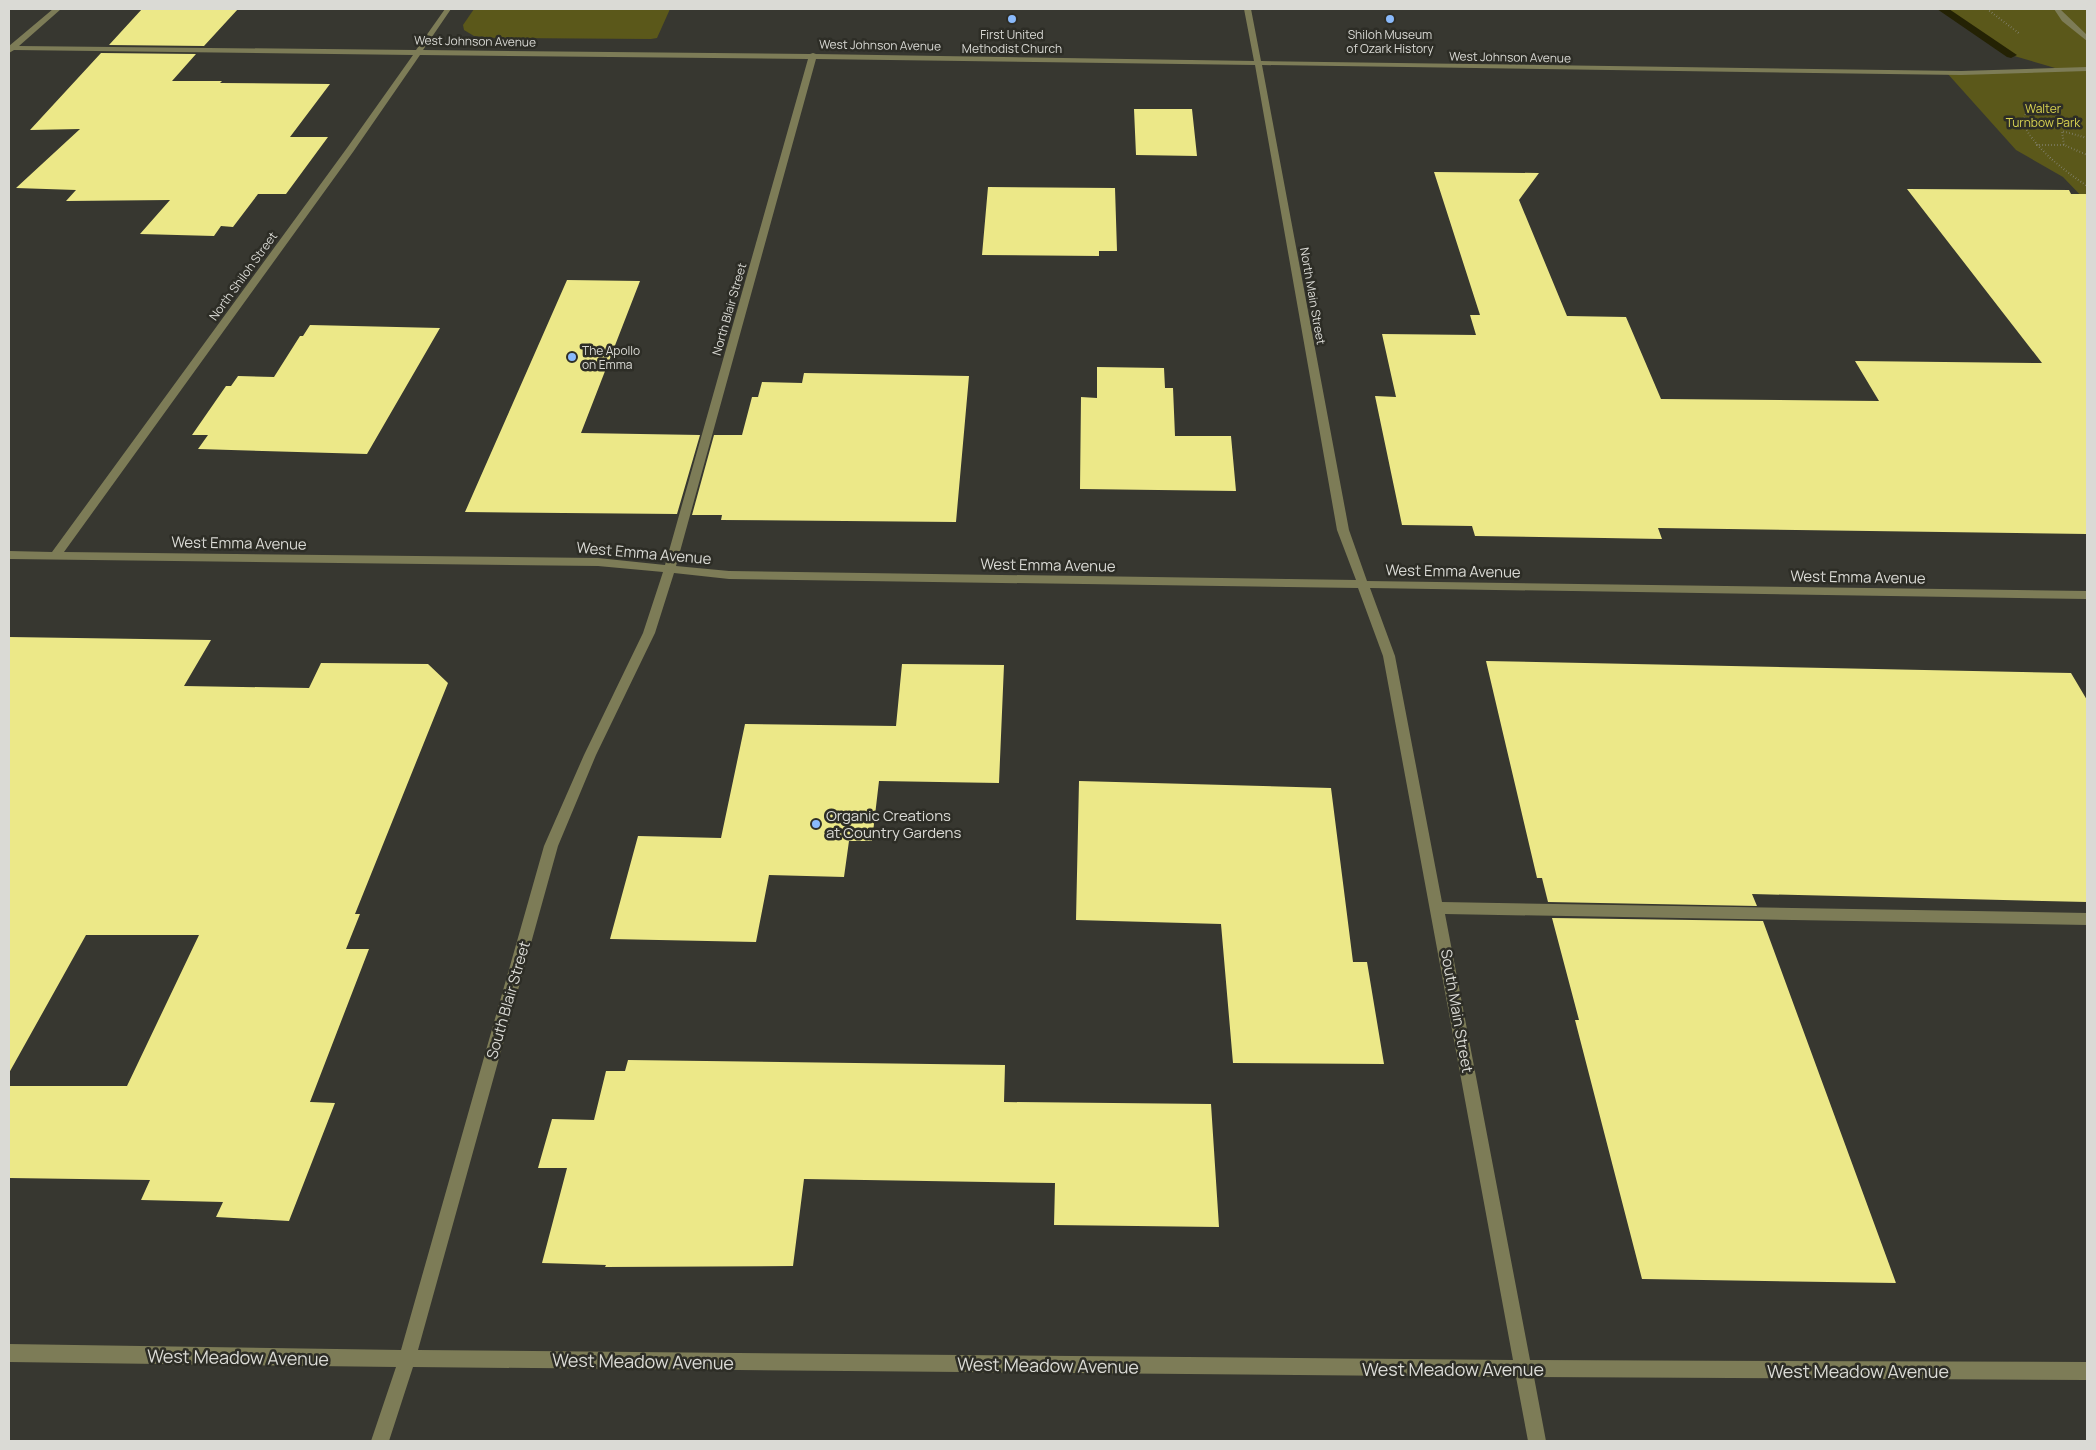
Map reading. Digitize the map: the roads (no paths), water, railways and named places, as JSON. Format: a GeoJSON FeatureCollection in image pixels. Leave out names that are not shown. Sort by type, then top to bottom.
{"type":"FeatureCollection","features":[{"type":"Feature","properties":{"kind":"street"},"geometry":{"type":"LineString","coordinates":[[10,49],[57,9]]}},
{"type":"Feature","properties":{"kind":"street","name":"North Shiloh Street"},"geometry":{"type":"LineString","coordinates":[[55,556],[350,150],[448,9]]}},
{"type":"Feature","properties":{"kind":"street","name":"North Main Street"},"geometry":{"type":"LineString","coordinates":[[1248,9],[1343,530],[1364,585]]}},
{"type":"Feature","properties":{"kind":"street"},"geometry":{"type":"LineString","coordinates":[[2057,9],[2087,39]]}},
{"type":"Feature","properties":{"kind":"street","name":"West Johnson Avenue"},"geometry":{"type":"LineString","coordinates":[[10,49],[813,55],[1221,61],[1295,65],[1961,73],[2087,69]]}},
{"type":"Feature","properties":{"kind":"street","name":"North Blair Street"},"geometry":{"type":"LineString","coordinates":[[669,570],[813,55]]}},
{"type":"Feature","properties":{"kind":"street","name":"West Emma Avenue"},"geometry":{"type":"LineString","coordinates":[[9,555],[598,562],[729,575],[2087,595]]}},
{"type":"Feature","properties":{"kind":"street","name":"South Blair Street"},"geometry":{"type":"LineString","coordinates":[[380,1441],[407,1359],[552,846],[590,756],[649,633],[669,570]]}},
{"type":"Feature","properties":{"kind":"street","name":"South Main Street"},"geometry":{"type":"LineString","coordinates":[[1364,585],[1389,656],[1537,1441]]}},
{"type":"Feature","properties":{"kind":"street"},"geometry":{"type":"LineString","coordinates":[[1438,908],[2087,919]]}},
{"type":"Feature","properties":{"kind":"street","name":"West Meadow Avenue"},"geometry":{"type":"LineString","coordinates":[[9,1353],[407,1359],[2087,1372]]}},
{"type":"Feature","properties":{"kind":"waterway"},"geometry":{"type":"LineString","coordinates":[[1942,9],[2011,55]]}},
{"type":"Feature","properties":{"kind":"place","name":"First United Methodist Church"},"geometry":{"type":"Point","coordinates":[1012,19]}},
{"type":"Feature","properties":{"kind":"place","name":"Shiloh Museum of Ozark History"},"geometry":{"type":"Point","coordinates":[1390,19]}},
{"type":"Feature","properties":{"kind":"place","name":"The Apollo on Emma"},"geometry":{"type":"Point","coordinates":[572,357]}},
{"type":"Feature","properties":{"kind":"place","name":"Organic Creations at Country Gardens"},"geometry":{"type":"Point","coordinates":[816,824]}},
{"type":"Feature","properties":{"kind":"park label","name":"Walter Turnbow Park"},"geometry":{"type":"Point","coordinates":[2043,115]}}]}
